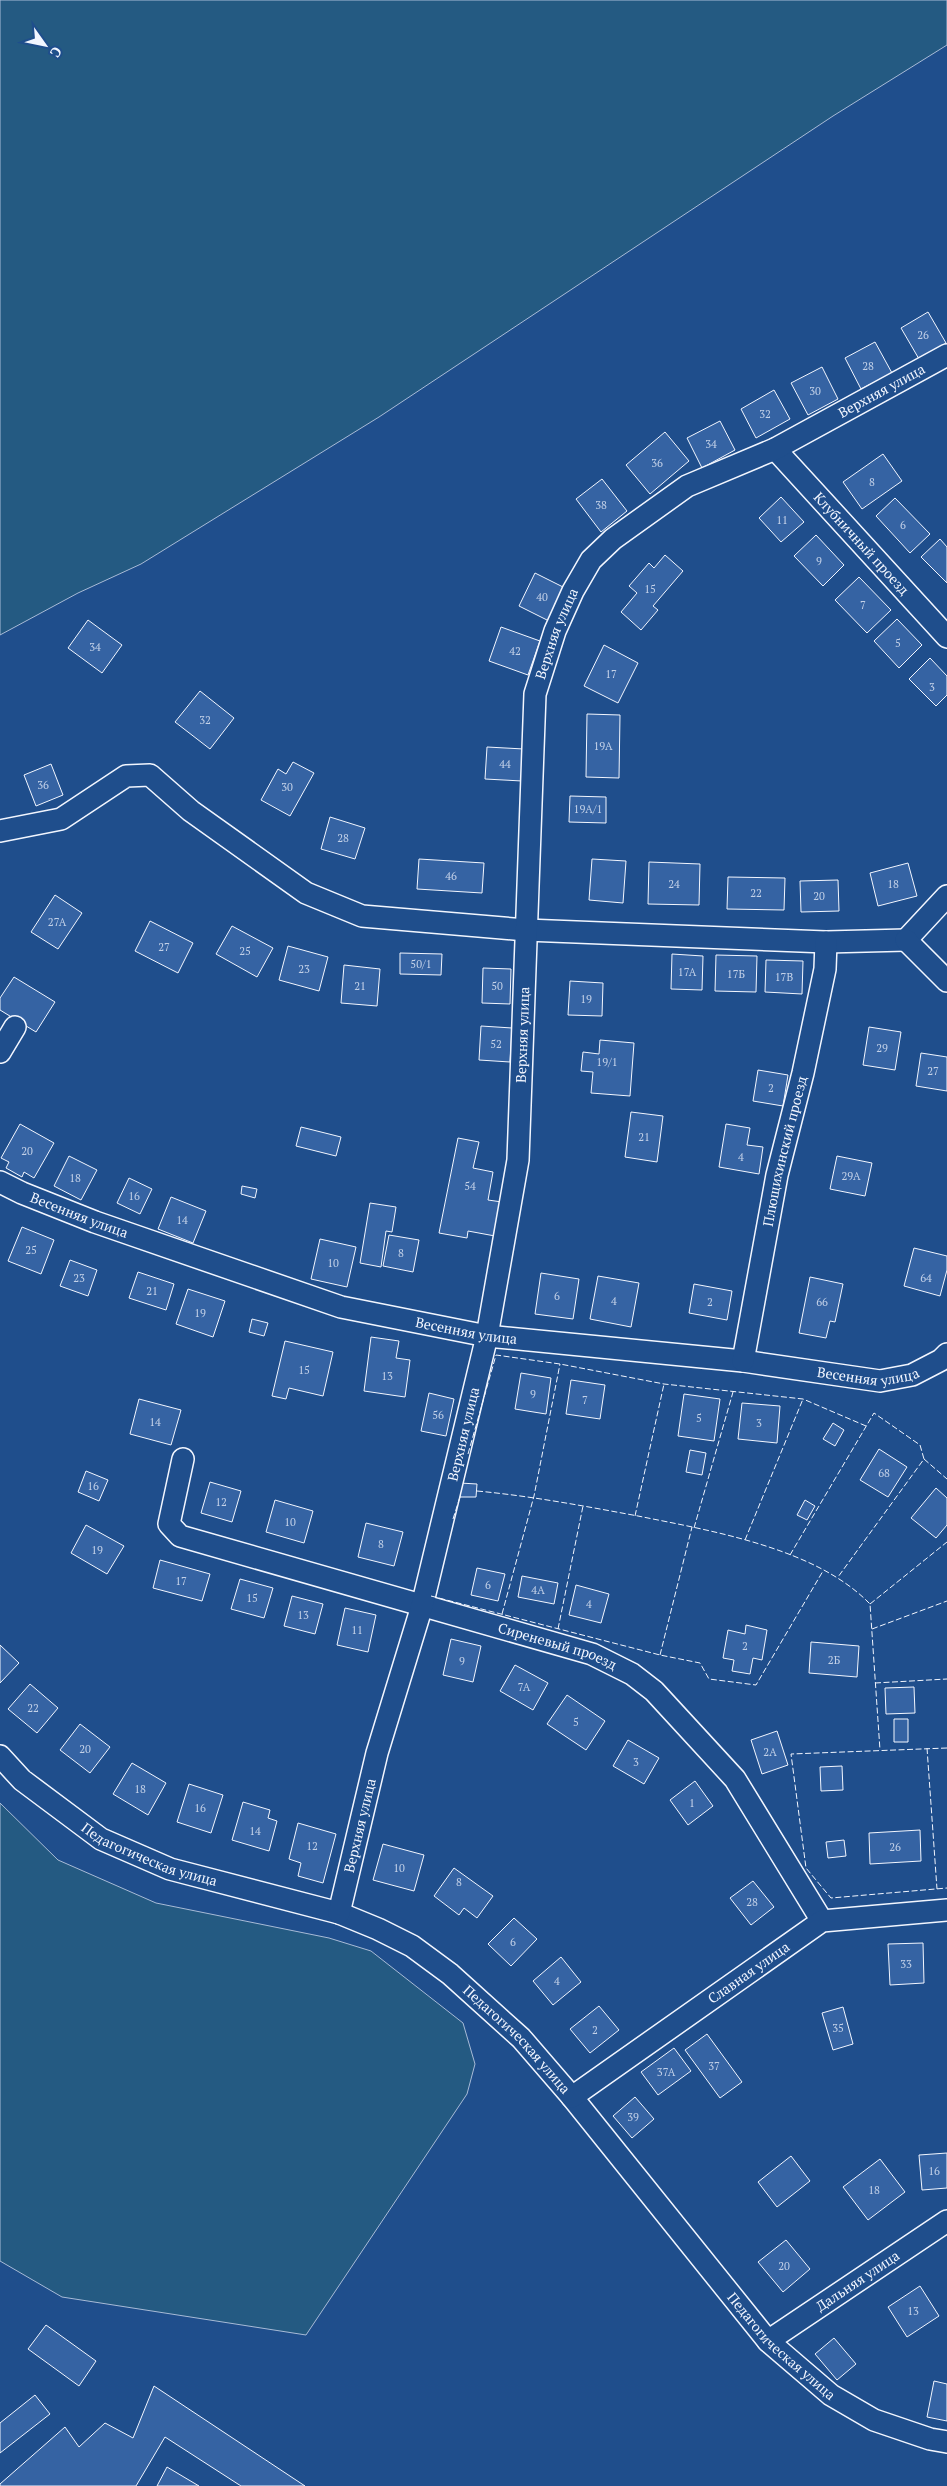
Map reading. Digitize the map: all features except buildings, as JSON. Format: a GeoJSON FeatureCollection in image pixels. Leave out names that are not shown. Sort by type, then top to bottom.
{"type":"FeatureCollection","features":[{"type":"Feature","properties":{"kind":"street","name":"Верхняя улица"},"geometry":{"type":"LineString","coordinates":[[339,1913],[377,1753],[422,1606],[487,1336],[520,1138],[535,694],[555,631],[573,591],[591,560],[612,539],[639,519],[687,486],[775,449],[947,354]]}},
{"type":"Feature","properties":{"kind":"street","name":"Клубничный проезд"},"geometry":{"type":"LineString","coordinates":[[775,449],[947,637]]}},
{"type":"Feature","properties":{"kind":"street"},"geometry":{"type":"LineString","coordinates":[[0,831],[61,819],[126,776],[150,775],[191,811],[306,893],[362,916],[526,930],[826,942],[906,940],[947,896]]}},
{"type":"Feature","properties":{"kind":"street"},"geometry":{"type":"LineString","coordinates":[[906,940],[947,981]]}},
{"type":"Feature","properties":{"kind":"street","name":"Плющихинский проезд"},"geometry":{"type":"LineString","coordinates":[[743,1361],[777,1175],[803,1073],[825,969],[826,942]]}},
{"type":"Feature","properties":{"kind":"street"},"geometry":{"type":"LineString","coordinates":[[0,1052],[15,1028]]}},
{"type":"Feature","properties":{"kind":"street","name":"Весенняя улица"},"geometry":{"type":"LineString","coordinates":[[0,1182],[22,1193],[95,1222],[341,1307],[487,1336],[743,1361],[880,1381],[912,1375],[941,1360],[947,1354]]}},
{"type":"Feature","properties":{"kind":"street","name":"Сиреневый проезд"},"geometry":{"type":"LineString","coordinates":[[183,1459],[169,1524],[180,1536],[592,1654],[632,1674],[654,1691],[735,1778],[822,1921]]}},
{"type":"Feature","properties":{"kind":"street","name":"Педагогическая улица"},"geometry":{"type":"LineString","coordinates":[[0,1756],[22,1780],[51,1803],[107,1841],[170,1869],[339,1913],[412,1946],[450,1974],[521,2038],[572,2097],[768,2342],[831,2395],[874,2420],[930,2439],[947,2442]]}},
{"type":"Feature","properties":{"kind":"street"},"geometry":{"type":"LineString","coordinates":[[822,1921],[947,1910]]}},
{"type":"Feature","properties":{"kind":"street","name":"Славная улица"},"geometry":{"type":"LineString","coordinates":[[572,2097],[822,1921]]}},
{"type":"Feature","properties":{"kind":"street","name":"Дальняя улица"},"geometry":{"type":"LineString","coordinates":[[768,2342],[947,2221]]}},
{"type":"Feature","properties":{"kind":"shaded area"},"geometry":{"type":"Polygon","coordinates":[[[0,0],[947,0],[947,45],[833,116],[379,417],[141,564],[78,593],[0,635],[0,0]]]}},
{"type":"Feature","properties":{"kind":"shaded area"},"geometry":{"type":"Polygon","coordinates":[[[0,1803],[58,1860],[156,1903],[329,1938],[371,1951],[463,2023],[475,2064],[467,2094],[306,2335],[62,2297],[0,2261],[0,1803]]]}},
{"type":"Feature","properties":{"kind":"fence"},"geometry":{"type":"LineString","coordinates":[[468,1454],[496,1355],[560,1364],[664,1384],[803,1399],[866,1426]]}},
{"type":"Feature","properties":{"kind":"fence"},"geometry":{"type":"LineString","coordinates":[[502,1614],[534,1496],[560,1364]]}},
{"type":"Feature","properties":{"kind":"fence"},"geometry":{"type":"LineString","coordinates":[[635,1516],[664,1384]]}},
{"type":"Feature","properties":{"kind":"fence"},"geometry":{"type":"LineString","coordinates":[[694,1528],[733,1392]]}},
{"type":"Feature","properties":{"kind":"fence"},"geometry":{"type":"LineString","coordinates":[[745,1540],[803,1399]]}},
{"type":"Feature","properties":{"kind":"fence"},"geometry":{"type":"LineString","coordinates":[[790,1555],[874,1413],[920,1445],[924,1459],[838,1577]]}},
{"type":"Feature","properties":{"kind":"fence"},"geometry":{"type":"LineString","coordinates":[[924,1459],[947,1479]]}},
{"type":"Feature","properties":{"kind":"fence"},"geometry":{"type":"LineString","coordinates":[[477,1491],[578,1505],[730,1536],[792,1556],[821,1569],[848,1585],[870,1604],[880,1750]]}},
{"type":"Feature","properties":{"kind":"fence"},"geometry":{"type":"LineString","coordinates":[[453,1519],[460,1497]]}},
{"type":"Feature","properties":{"kind":"fence"},"geometry":{"type":"LineString","coordinates":[[558,1629],[583,1506]]}},
{"type":"Feature","properties":{"kind":"fence"},"geometry":{"type":"LineString","coordinates":[[660,1655],[692,1527]]}},
{"type":"Feature","properties":{"kind":"fence"},"geometry":{"type":"LineString","coordinates":[[870,1604],[947,1542]]}},
{"type":"Feature","properties":{"kind":"fence"},"geometry":{"type":"LineString","coordinates":[[431,1596],[660,1655],[700,1663],[709,1679],[756,1685],[823,1571]]}},
{"type":"Feature","properties":{"kind":"fence"},"geometry":{"type":"LineString","coordinates":[[872,1629],[947,1601]]}},
{"type":"Feature","properties":{"kind":"fence"},"geometry":{"type":"LineString","coordinates":[[875,1683],[947,1679]]}},
{"type":"Feature","properties":{"kind":"fence"},"geometry":{"type":"LineString","coordinates":[[927,1748],[937,1889]]}},
{"type":"Feature","properties":{"kind":"fence"},"geometry":{"type":"LineString","coordinates":[[947,1748],[791,1754],[806,1868],[831,1898],[947,1888]]}}]}
